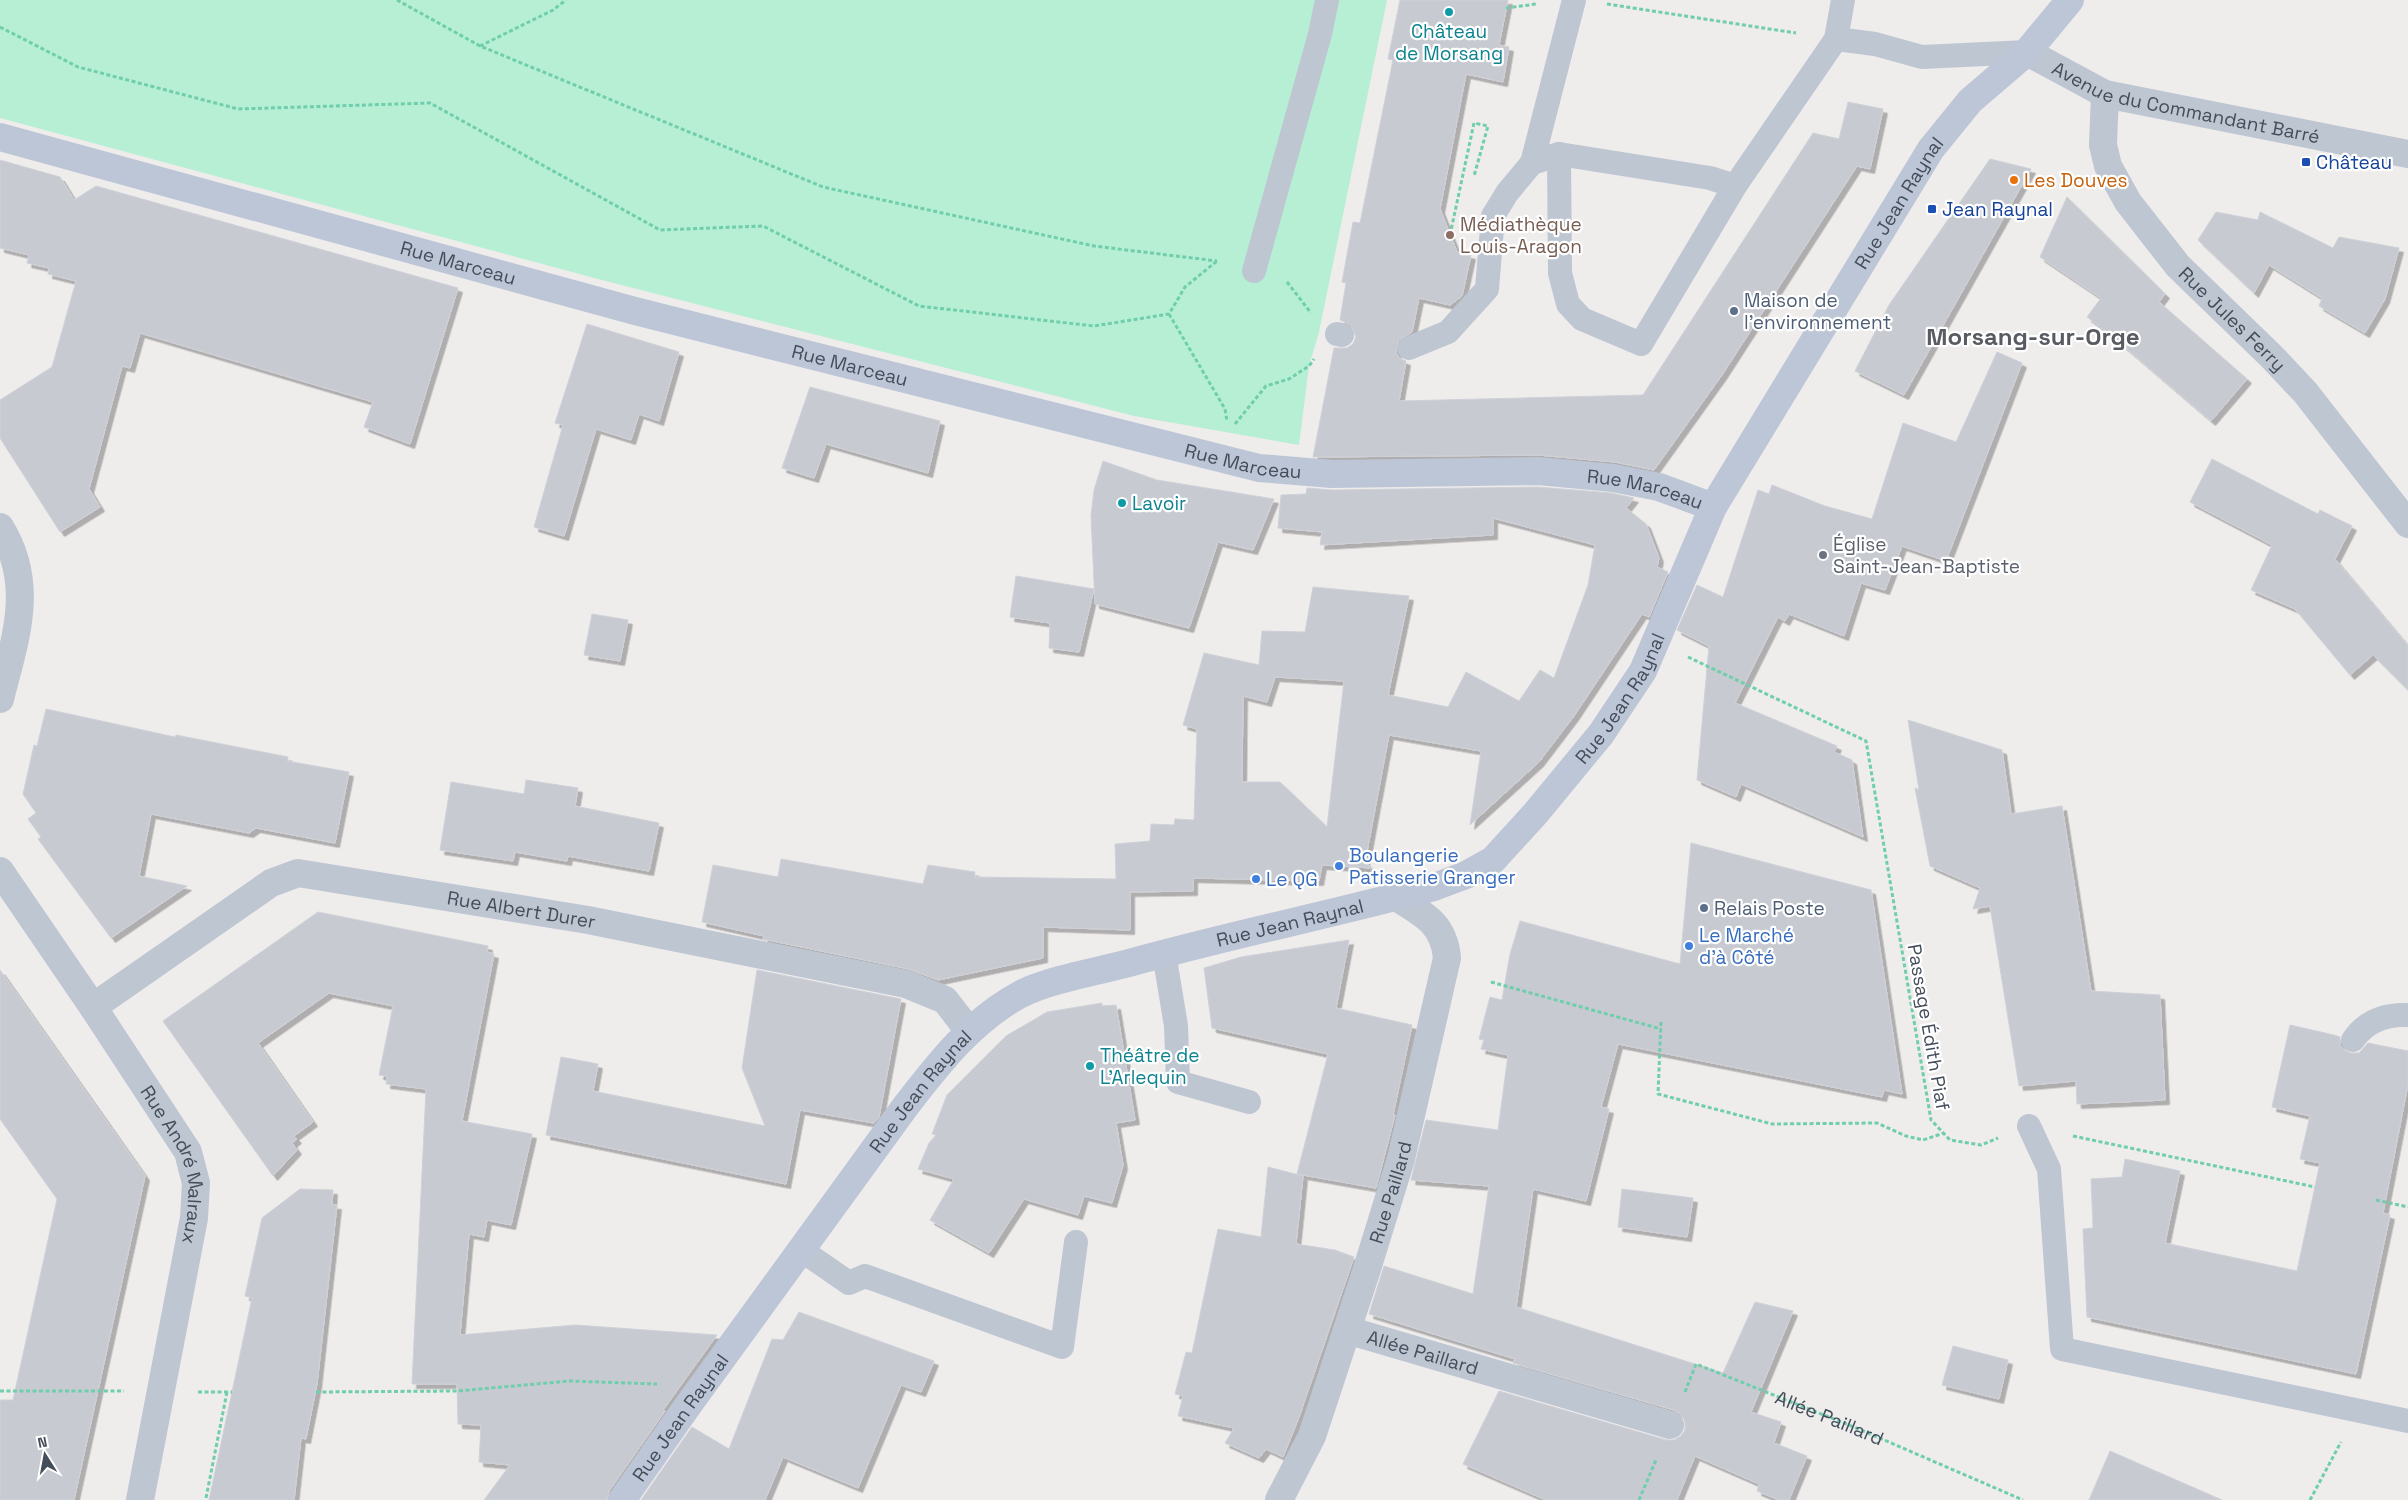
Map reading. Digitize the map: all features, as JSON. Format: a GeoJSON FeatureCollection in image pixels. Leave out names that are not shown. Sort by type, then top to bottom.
{"type":"FeatureCollection","features":[{"type":"Feature","properties":{"kind":"main road","name":"Rue Jean Raynal"},"geometry":{"type":"LineString","coordinates":[[622,1500],[696,1395],[926,1080],[969,1031],[1022,993],[1164,953],[1396,897],[1466,875],[1493,860],[1535,814],[1601,734],[1643,671],[1713,506],[1931,148],[1970,101],[2027,52],[2070,0]]}},
{"type":"Feature","properties":{"kind":"main road","name":"Rue Marceau"},"geometry":{"type":"LineString","coordinates":[[0,137],[635,311],[1259,468],[1332,474],[1538,471],[1613,478],[1659,487],[1713,506]]}},
{"type":"Feature","properties":{"kind":"street","name":"Avenue du Commandant Barré"},"geometry":{"type":"LineString","coordinates":[[2027,52],[2105,94],[2408,154]]}},
{"type":"Feature","properties":{"kind":"street","name":"Rue Jules Ferry"},"geometry":{"type":"LineString","coordinates":[[2105,94],[2103,145],[2108,166],[2128,202],[2178,266],[2271,356],[2305,392],[2408,524]]}},
{"type":"Feature","properties":{"kind":"street"},"geometry":{"type":"LineString","coordinates":[[0,527],[15,559],[20,584],[21,614],[0,699]]}},
{"type":"Feature","properties":{"kind":"street","name":"Rue André Malraux"},"geometry":{"type":"LineString","coordinates":[[0,872],[93,1007],[188,1152],[196,1183],[194,1218],[140,1500]]}},
{"type":"Feature","properties":{"kind":"street","name":"Rue Albert Durer"},"geometry":{"type":"LineString","coordinates":[[93,1007],[271,883],[298,873],[588,920],[906,984],[945,1000],[969,1031]]}},
{"type":"Feature","properties":{"kind":"street","name":"Rue Paillard"},"geometry":{"type":"LineString","coordinates":[[1280,1500],[1312,1436],[1401,1159],[1447,958],[1445,940],[1428,918],[1396,897]]}},
{"type":"Feature","properties":{"kind":"street","name":"Allée Paillard"},"geometry":{"type":"LineString","coordinates":[[1347,1330],[1670,1426]]}},
{"type":"Feature","properties":{"kind":"lane"},"geometry":{"type":"LineString","coordinates":[[1254,271],[1320,34],[1327,0]]}},
{"type":"Feature","properties":{"kind":"lane"},"geometry":{"type":"LineString","coordinates":[[1408,348],[1448,332],[1487,289],[1493,216],[1507,193],[1532,164],[1574,0]]}},
{"type":"Feature","properties":{"kind":"lane"},"geometry":{"type":"LineString","coordinates":[[1559,154],[1560,273],[1568,304],[1582,319],[1641,344],[1735,186],[1836,39],[1843,0]]}},
{"type":"Feature","properties":{"kind":"lane"},"geometry":{"type":"LineString","coordinates":[[1836,39],[1875,44],[1922,57],[2027,52]]}},
{"type":"Feature","properties":{"kind":"lane"},"geometry":{"type":"LineString","coordinates":[[1532,164],[1559,154],[1710,178],[1735,186]]}},
{"type":"Feature","properties":{"kind":"lane"},"geometry":{"type":"LineString","coordinates":[[1164,953],[1176,1026],[1178,1082],[1249,1102]]}},
{"type":"Feature","properties":{"kind":"lane"},"geometry":{"type":"LineString","coordinates":[[2353,1040],[2361,1029],[2376,1020],[2396,1015],[2408,1015]]}},
{"type":"Feature","properties":{"kind":"lane"},"geometry":{"type":"LineString","coordinates":[[2029,1126],[2049,1169],[2062,1349],[2408,1421]]}},
{"type":"Feature","properties":{"kind":"lane"},"geometry":{"type":"LineString","coordinates":[[801,1250],[849,1283],[865,1276],[1062,1347],[1076,1242]]}},
{"type":"Feature","properties":{"kind":"path"},"geometry":{"type":"LineString","coordinates":[[397,0],[480,46],[823,187],[1094,246],[1217,261],[1286,280],[1335,333],[1309,366],[1289,380],[1266,386],[1228,432]]}},
{"type":"Feature","properties":{"kind":"path"},"geometry":{"type":"LineString","coordinates":[[480,46],[554,10],[566,0]]}},
{"type":"Feature","properties":{"kind":"path"},"geometry":{"type":"LineString","coordinates":[[1601,3],[1836,39]]}},
{"type":"Feature","properties":{"kind":"path"},"geometry":{"type":"LineString","coordinates":[[0,27],[78,67],[238,109],[430,102],[660,230],[764,226],[919,306],[1094,326],[1168,314],[1185,287],[1217,261]]}},
{"type":"Feature","properties":{"kind":"path"},"geometry":{"type":"LineString","coordinates":[[1450,235],[1474,123],[1488,126],[1472,183]]}},
{"type":"Feature","properties":{"kind":"path"},"geometry":{"type":"LineString","coordinates":[[1168,314],[1226,409],[1232,461]]}},
{"type":"Feature","properties":{"kind":"path","name":"Passage Édith Piaf"},"geometry":{"type":"LineString","coordinates":[[1710,667],[1866,741],[1931,1120],[1950,1140],[1981,1145],[2029,1126]]}},
{"type":"Feature","properties":{"kind":"path"},"geometry":{"type":"LineString","coordinates":[[1491,982],[1661,1029]]}},
{"type":"Feature","properties":{"kind":"path"},"geometry":{"type":"LineString","coordinates":[[1661,1022],[1658,1094],[1772,1124],[1877,1124],[1906,1136],[1922,1140],[1944,1133]]}},
{"type":"Feature","properties":{"kind":"path"},"geometry":{"type":"LineString","coordinates":[[2029,1126],[2315,1187]]}},
{"type":"Feature","properties":{"kind":"path"},"geometry":{"type":"LineString","coordinates":[[2376,1200],[2408,1207]]}},
{"type":"Feature","properties":{"kind":"path","name":"Allée Paillard"},"geometry":{"type":"LineString","coordinates":[[1639,1500],[1696,1364],[1854,1427],[2023,1500]]}},
{"type":"Feature","properties":{"kind":"path"},"geometry":{"type":"LineString","coordinates":[[316,1392],[457,1391],[570,1381],[663,1385],[678,1387],[696,1395]]}},
{"type":"Feature","properties":{"kind":"path"},"geometry":{"type":"LineString","coordinates":[[0,1392],[162,1391]]}},
{"type":"Feature","properties":{"kind":"path"},"geometry":{"type":"LineString","coordinates":[[206,1498],[227,1392]]}},
{"type":"Feature","properties":{"kind":"path"},"geometry":{"type":"LineString","coordinates":[[2310,1500],[2357,1411]]}},
{"type":"Feature","properties":{"kind":"green space"},"geometry":{"type":"Polygon","coordinates":[[[0,0],[1387,0],[1319,332],[1309,366],[1299,445],[1134,416],[598,279],[0,118],[0,0]]]}},
{"type":"Feature","properties":{"kind":"building"},"geometry":{"type":"Polygon","coordinates":[[[1400,0],[1508,0],[1499,45],[1509,47],[1503,82],[1466,74],[1440,209],[1457,252],[1471,255],[1462,296],[1450,305],[1419,298],[1412,332],[1398,340],[1396,353],[1400,359],[1406,361],[1399,401],[1643,395],[1813,133],[1839,139],[1848,102],[1883,109],[1870,169],[1857,166],[1722,375],[1654,470],[1615,462],[1538,455],[1313,457],[1334,348],[1347,348],[1353,344],[1356,337],[1351,325],[1340,320],[1346,283],[1342,282],[1353,222],[1360,223],[1393,60],[1388,59],[1400,0]]]}},
{"type":"Feature","properties":{"kind":"building"},"geometry":{"type":"Polygon","coordinates":[[[1990,159],[2031,169],[1904,395],[1855,371],[1889,305],[1990,159]]]}},
{"type":"Feature","properties":{"kind":"building"},"geometry":{"type":"Polygon","coordinates":[[[0,160],[60,177],[74,200],[96,186],[458,288],[410,444],[364,427],[373,402],[140,333],[130,368],[122,366],[89,489],[100,507],[60,532],[0,438],[0,400],[52,367],[76,281],[48,274],[49,268],[27,263],[29,255],[0,248],[0,160]]]}},
{"type":"Feature","properties":{"kind":"building"},"geometry":{"type":"Polygon","coordinates":[[[2067,197],[2165,294],[2159,302],[2247,379],[2211,421],[2087,317],[2101,298],[2040,257],[2067,197]]]}},
{"type":"Feature","properties":{"kind":"building"},"geometry":{"type":"Polygon","coordinates":[[[2216,212],[2258,220],[2260,212],[2333,248],[2339,237],[2399,248],[2385,299],[2365,333],[2319,306],[2322,298],[2269,265],[2254,293],[2198,240],[2216,212]]]}},
{"type":"Feature","properties":{"kind":"building"},"geometry":{"type":"Polygon","coordinates":[[[587,324],[679,352],[659,421],[639,414],[631,440],[596,429],[564,536],[534,527],[563,425],[555,423],[587,324]]]}},
{"type":"Feature","properties":{"kind":"building"},"geometry":{"type":"Polygon","coordinates":[[[1997,352],[2022,363],[1946,561],[1902,546],[1885,590],[1861,583],[1844,636],[1789,614],[1785,621],[1778,617],[1735,703],[1837,746],[1834,752],[1852,760],[1863,837],[1741,784],[1736,797],[1697,780],[1709,646],[1677,630],[1697,585],[1723,597],[1758,490],[1769,494],[1772,485],[1825,506],[1872,519],[1903,423],[1956,442],[1997,352]]]}},
{"type":"Feature","properties":{"kind":"building"},"geometry":{"type":"Polygon","coordinates":[[[810,387],[940,421],[928,473],[826,444],[814,478],[782,468],[810,387]]]}},
{"type":"Feature","properties":{"kind":"building"},"geometry":{"type":"Polygon","coordinates":[[[2212,459],[2318,514],[2320,510],[2352,526],[2335,559],[2408,646],[2408,690],[2373,655],[2350,675],[2295,609],[2251,590],[2272,545],[2190,502],[2212,459]]]}},
{"type":"Feature","properties":{"kind":"building"},"geometry":{"type":"Polygon","coordinates":[[[1103,461],[1157,480],[1274,499],[1253,550],[1218,542],[1189,628],[1095,604],[1091,516],[1094,490],[1103,461]]]}},
{"type":"Feature","properties":{"kind":"building"},"geometry":{"type":"Polygon","coordinates":[[[1537,487],[1611,493],[1634,498],[1626,508],[1646,524],[1659,558],[1657,567],[1668,572],[1649,617],[1642,614],[1574,716],[1539,762],[1470,825],[1481,751],[1389,735],[1365,862],[1372,868],[1322,865],[1319,881],[1193,878],[1193,891],[1130,892],[1130,930],[1043,927],[1043,958],[938,980],[909,969],[763,939],[764,936],[702,922],[713,865],[778,877],[781,859],[923,884],[928,865],[975,872],[974,877],[1116,879],[1115,844],[1150,841],[1151,824],[1174,825],[1175,819],[1194,820],[1197,729],[1183,725],[1204,653],[1259,665],[1262,631],[1305,632],[1313,587],[1409,596],[1388,695],[1448,707],[1466,672],[1519,701],[1540,670],[1554,678],[1588,585],[1595,545],[1493,518],[1493,535],[1320,545],[1322,532],[1278,528],[1281,495],[1306,494],[1307,488],[1332,490],[1537,487]],[[1275,677],[1267,702],[1243,696],[1242,782],[1280,782],[1327,827],[1344,681],[1275,677]]]}},
{"type":"Feature","properties":{"kind":"building"},"geometry":{"type":"Polygon","coordinates":[[[1016,576],[1094,589],[1079,652],[1049,648],[1050,623],[1010,617],[1016,576]]]}},
{"type":"Feature","properties":{"kind":"building"},"geometry":{"type":"Polygon","coordinates":[[[592,614],[628,620],[620,661],[584,655],[592,614]]]}},
{"type":"Feature","properties":{"kind":"building"},"geometry":{"type":"Polygon","coordinates":[[[46,709],[175,737],[176,735],[288,757],[287,761],[349,772],[335,843],[256,828],[249,833],[151,814],[139,876],[187,886],[111,938],[38,839],[41,837],[28,819],[36,813],[23,794],[34,745],[37,746],[46,709]]]}},
{"type":"Feature","properties":{"kind":"building"},"geometry":{"type":"Polygon","coordinates":[[[1908,720],[2002,750],[2011,814],[2062,806],[2091,991],[2160,995],[2165,1100],[2077,1104],[2076,1081],[2019,1086],[1990,906],[1973,909],[1980,888],[1930,866],[1915,788],[1919,790],[1908,720]]]}},
{"type":"Feature","properties":{"kind":"building"},"geometry":{"type":"Polygon","coordinates":[[[526,780],[578,788],[575,806],[659,823],[649,871],[568,856],[567,861],[515,852],[513,861],[440,850],[451,782],[524,794],[526,780]]]}},
{"type":"Feature","properties":{"kind":"building"},"geometry":{"type":"Polygon","coordinates":[[[1691,843],[1871,890],[1902,1094],[1884,1090],[1882,1097],[1618,1044],[1601,1107],[1609,1109],[1586,1201],[1533,1189],[1516,1307],[1723,1373],[1755,1302],[1793,1311],[1751,1412],[1781,1422],[1774,1443],[1807,1456],[1789,1500],[1779,1500],[1757,1491],[1759,1484],[1695,1456],[1677,1500],[1546,1500],[1463,1464],[1499,1391],[1666,1440],[1674,1440],[1681,1436],[1685,1430],[1685,1422],[1682,1415],[1674,1410],[1513,1363],[1515,1359],[1369,1314],[1384,1266],[1473,1294],[1489,1186],[1411,1180],[1426,1120],[1498,1130],[1508,1055],[1481,1049],[1484,1040],[1479,1039],[1490,997],[1502,1000],[1510,954],[1520,921],[1680,964],[1691,843]]]}},
{"type":"Feature","properties":{"kind":"building"},"geometry":{"type":"Polygon","coordinates":[[[318,912],[488,946],[487,952],[494,954],[462,1121],[532,1134],[511,1225],[487,1220],[484,1237],[469,1234],[460,1335],[575,1325],[717,1335],[663,1410],[665,1411],[609,1491],[607,1500],[484,1500],[510,1465],[479,1462],[481,1425],[458,1424],[457,1384],[412,1384],[426,1089],[386,1084],[387,1076],[379,1075],[393,1006],[329,993],[258,1043],[313,1122],[294,1136],[297,1139],[292,1143],[297,1150],[273,1176],[163,1021],[318,912]]]}},
{"type":"Feature","properties":{"kind":"building"},"geometry":{"type":"Polygon","coordinates":[[[1349,940],[1336,1008],[1412,1025],[1393,1115],[1395,1115],[1376,1188],[1297,1174],[1328,1054],[1212,1028],[1204,968],[1241,957],[1349,940]]]}},
{"type":"Feature","properties":{"kind":"building"},"geometry":{"type":"Polygon","coordinates":[[[0,970],[145,1176],[74,1500],[0,1500],[0,1400],[13,1400],[57,1199],[0,1119],[0,970]]]}},
{"type":"Feature","properties":{"kind":"building"},"geometry":{"type":"Polygon","coordinates":[[[757,970],[901,999],[879,1117],[874,1123],[800,1110],[786,1184],[546,1135],[561,1057],[598,1064],[593,1091],[765,1126],[742,1068],[757,970]]]}},
{"type":"Feature","properties":{"kind":"building"},"geometry":{"type":"Polygon","coordinates":[[[1102,1003],[1102,1006],[1116,1005],[1135,1120],[1116,1123],[1123,1165],[1112,1203],[1084,1196],[1078,1215],[1024,1199],[989,1253],[930,1220],[954,1179],[918,1169],[929,1143],[936,1135],[932,1134],[947,1095],[1006,1036],[1047,1012],[1102,1003]]]}},
{"type":"Feature","properties":{"kind":"building"},"geometry":{"type":"Polygon","coordinates":[[[2290,1025],[2340,1037],[2340,1045],[2344,1050],[2351,1053],[2359,1053],[2368,1043],[2408,1051],[2408,1084],[2383,1213],[2390,1215],[2356,1374],[2087,1317],[2083,1229],[2093,1228],[2091,1179],[2122,1177],[2125,1159],[2180,1171],[2165,1243],[2297,1271],[2320,1163],[2300,1159],[2310,1116],[2272,1107],[2290,1025]]]}},
{"type":"Feature","properties":{"kind":"building"},"geometry":{"type":"Polygon","coordinates":[[[1268,1167],[1303,1176],[1296,1244],[1335,1250],[1354,1257],[1299,1417],[1283,1457],[1266,1449],[1259,1458],[1225,1443],[1234,1428],[1178,1416],[1183,1396],[1175,1394],[1186,1352],[1192,1353],[1218,1229],[1261,1237],[1268,1167]]]}},
{"type":"Feature","properties":{"kind":"building"},"geometry":{"type":"Polygon","coordinates":[[[300,1189],[333,1190],[332,1205],[337,1205],[317,1384],[306,1439],[301,1438],[294,1500],[209,1500],[252,1298],[245,1296],[262,1218],[300,1189]]]}},
{"type":"Feature","properties":{"kind":"building"},"geometry":{"type":"Polygon","coordinates":[[[1622,1189],[1693,1198],[1687,1237],[1618,1227],[1622,1189]]]}},
{"type":"Feature","properties":{"kind":"building"},"geometry":{"type":"Polygon","coordinates":[[[799,1312],[934,1361],[921,1392],[901,1385],[858,1488],[783,1457],[765,1500],[641,1500],[692,1427],[729,1449],[772,1339],[783,1340],[799,1312]]]}},
{"type":"Feature","properties":{"kind":"building"},"geometry":{"type":"Polygon","coordinates":[[[1953,1346],[2008,1360],[1999,1399],[1942,1385],[1953,1346]]]}},
{"type":"Feature","properties":{"kind":"building"},"geometry":{"type":"Polygon","coordinates":[[[2110,1451],[2222,1500],[2089,1500],[2110,1451]]]}},
{"type":"Feature","properties":{"kind":"place","name":"Château de Morsang"},"geometry":{"type":"Point","coordinates":[1449,12]}},
{"type":"Feature","properties":{"kind":"place","name":"Château"},"geometry":{"type":"Point","coordinates":[2306,162]}},
{"type":"Feature","properties":{"kind":"place","name":"Les Douves"},"geometry":{"type":"Point","coordinates":[2014,180]}},
{"type":"Feature","properties":{"kind":"place","name":"Jean Raynal"},"geometry":{"type":"Point","coordinates":[1932,209]}},
{"type":"Feature","properties":{"kind":"place","name":"Médiathèque Louis-Aragon"},"geometry":{"type":"Point","coordinates":[1450,235]}},
{"type":"Feature","properties":{"kind":"place","name":"Maison de l'environnement"},"geometry":{"type":"Point","coordinates":[1734,311]}},
{"type":"Feature","properties":{"kind":"place","name":"Lavoir"},"geometry":{"type":"Point","coordinates":[1122,503]}},
{"type":"Feature","properties":{"kind":"place","name":"Église Saint-Jean-Baptiste"},"geometry":{"type":"Point","coordinates":[1823,555]}},
{"type":"Feature","properties":{"kind":"place","name":"Boulangerie Patisserie Granger"},"geometry":{"type":"Point","coordinates":[1339,866]}},
{"type":"Feature","properties":{"kind":"place","name":"Le QG"},"geometry":{"type":"Point","coordinates":[1256,879]}},
{"type":"Feature","properties":{"kind":"place","name":"Relais Poste"},"geometry":{"type":"Point","coordinates":[1704,908]}},
{"type":"Feature","properties":{"kind":"place","name":"Le Marché d'à Côté"},"geometry":{"type":"Point","coordinates":[1689,946]}},
{"type":"Feature","properties":{"kind":"place","name":"Théâtre de L'Arlequin"},"geometry":{"type":"Point","coordinates":[1090,1066]}},
{"type":"Feature","properties":{"kind":"district","name":"Morsang-sur-Orge"},"geometry":{"type":"Point","coordinates":[2033,337]}}]}
